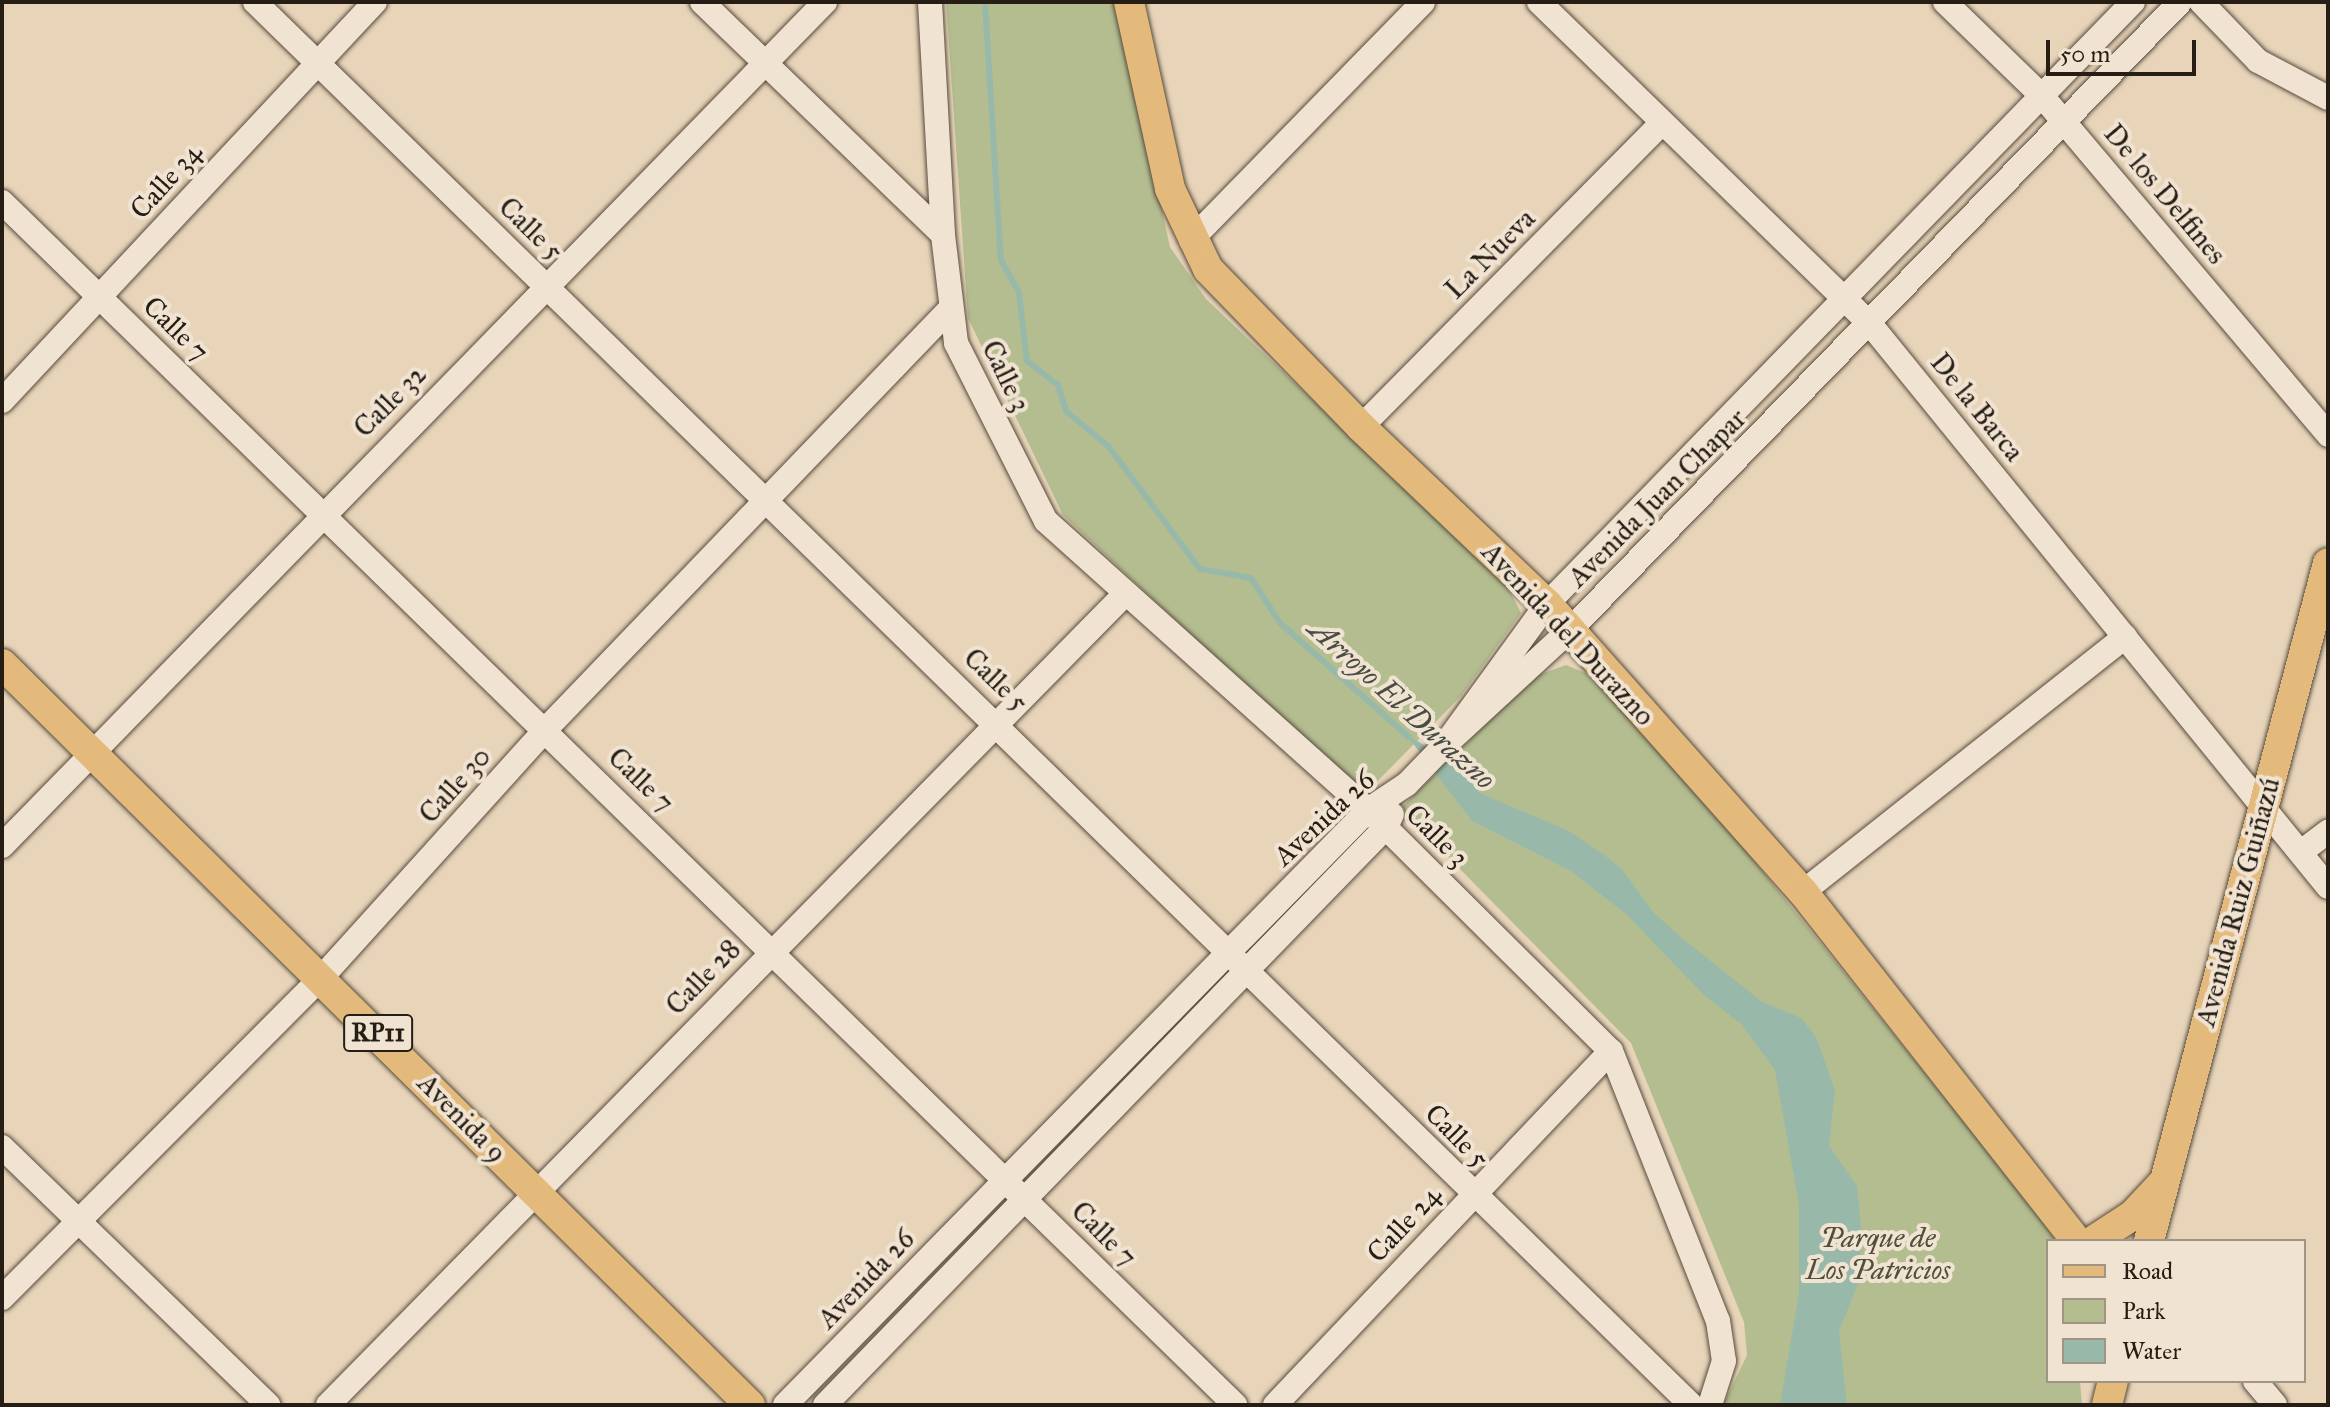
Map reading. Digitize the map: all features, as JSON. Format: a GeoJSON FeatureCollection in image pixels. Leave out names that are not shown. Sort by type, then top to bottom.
{"type":"FeatureCollection","features":[{"type":"Feature","properties":{"kind":"main road","name":"Avenida del Durazno"},"geometry":{"type":"LineString","coordinates":[[1129,2],[1170,189],[1191,240],[1208,269],[1361,427],[1547,604],[1803,892],[2075,1239]]}},
{"type":"Feature","properties":{"kind":"main road","name":"Avenida Ruiz Guiñazú"},"geometry":{"type":"LineString","coordinates":[[2150,1239],[2328,563]]}},
{"type":"Feature","properties":{"kind":"main road","name":"Avenida 9"},"geometry":{"type":"LineString","coordinates":[[2,664],[322,977],[750,1405]]}},
{"type":"Feature","properties":{"kind":"main road"},"geometry":{"type":"LineString","coordinates":[[2096,1239],[2133,1215],[2165,1180]]}},
{"type":"Feature","properties":{"kind":"main road"},"geometry":{"type":"LineString","coordinates":[[2101,1383],[2104,1405]]}},
{"type":"Feature","properties":{"kind":"main road"},"geometry":{"type":"LineString","coordinates":[[2104,1405],[2112,1383]]}},
{"type":"Feature","properties":{"kind":"street","name":"Calle 5"},"geometry":{"type":"LineString","coordinates":[[255,2],[997,723],[1473,1195],[1691,1405]]}},
{"type":"Feature","properties":{"kind":"street","name":"Calle 34"},"geometry":{"type":"LineString","coordinates":[[2,401],[316,61],[375,2]]}},
{"type":"Feature","properties":{"kind":"street"},"geometry":{"type":"LineString","coordinates":[[702,2],[943,235]]}},
{"type":"Feature","properties":{"kind":"street","name":"Calle 32"},"geometry":{"type":"LineString","coordinates":[[2,846],[95,754],[323,512],[825,2]]}},
{"type":"Feature","properties":{"kind":"street","name":"Calle 3"},"geometry":{"type":"LineString","coordinates":[[930,2],[943,235],[956,343],[1046,521],[1124,595],[1377,818],[1611,1051],[1708,1292],[1723,1345],[1719,1387],[1710,1405]]}},
{"type":"Feature","properties":{"kind":"street"},"geometry":{"type":"LineString","coordinates":[[1191,240],[1423,2]]}},
{"type":"Feature","properties":{"kind":"street","name":"De la Barca"},"geometry":{"type":"LineString","coordinates":[[1539,2],[1871,325],[2328,887]]}},
{"type":"Feature","properties":{"kind":"street","name":"De los Delfines"},"geometry":{"type":"LineString","coordinates":[[1945,2],[2066,123],[2328,435]]}},
{"type":"Feature","properties":{"kind":"street","name":"Avenida Juan Chapar"},"geometry":{"type":"LineString","coordinates":[[1443,747],[1547,604],[2133,2]]}},
{"type":"Feature","properties":{"kind":"street","name":"Avenida Juan Chapar"},"geometry":{"type":"LineString","coordinates":[[1443,747],[1570,630],[1871,325],[2180,2]]}},
{"type":"Feature","properties":{"kind":"street"},"geometry":{"type":"LineString","coordinates":[[2201,2],[2258,61],[2328,98]]}},
{"type":"Feature","properties":{"kind":"street","name":"La Nueva"},"geometry":{"type":"LineString","coordinates":[[1361,427],[1662,123]]}},
{"type":"Feature","properties":{"kind":"street","name":"Calle 7"},"geometry":{"type":"LineString","coordinates":[[2,202],[772,949],[1235,1405]]}},
{"type":"Feature","properties":{"kind":"street","name":"Calle 30"},"geometry":{"type":"LineString","coordinates":[[2,1298],[322,977],[546,729],[950,309]]}},
{"type":"Feature","properties":{"kind":"street","name":"Calle 28"},"geometry":{"type":"LineString","coordinates":[[328,1405],[537,1194],[772,949],[1124,595]]}},
{"type":"Feature","properties":{"kind":"street"},"geometry":{"type":"LineString","coordinates":[[1803,892],[2125,637]]}},
{"type":"Feature","properties":{"kind":"street","name":"Avenida 26"},"geometry":{"type":"LineString","coordinates":[[825,1405],[1246,970],[1407,784],[1443,747]]}},
{"type":"Feature","properties":{"kind":"street","name":"Avenida 26"},"geometry":{"type":"LineString","coordinates":[[785,1405],[1228,953],[1377,818]]}},
{"type":"Feature","properties":{"kind":"street"},"geometry":{"type":"LineString","coordinates":[[2301,852],[2328,832]]}},
{"type":"Feature","properties":{"kind":"street","name":"Calle 24"},"geometry":{"type":"LineString","coordinates":[[1275,1405],[1611,1051]]}},
{"type":"Feature","properties":{"kind":"street"},"geometry":{"type":"LineString","coordinates":[[2,1147],[268,1405]]}},
{"type":"Feature","properties":{"kind":"street"},"geometry":{"type":"LineString","coordinates":[[2257,1383],[2275,1405]]}},
{"type":"Feature","properties":{"kind":"green space"},"geometry":{"type":"Polygon","coordinates":[[[946,2],[1116,2],[1170,247],[1206,299],[1506,583],[1521,613],[1461,696],[1363,796],[1063,515],[968,318],[946,2]]]}},
{"type":"Feature","properties":{"kind":"green space","name":"Parque de Los Patricios"},"geometry":{"type":"Polygon","coordinates":[[[1566,665],[1610,683],[2058,1239],[2046,1239],[2046,1383],[2080,1383],[2082,1405],[1723,1405],[1747,1355],[1744,1322],[1631,1043],[1405,813],[1403,806],[1533,677],[1566,665]]]}},
{"type":"Feature","properties":{"kind":"water"},"geometry":{"type":"Polygon","coordinates":[[[1405,733],[1455,765],[1480,793],[1569,831],[1600,852],[1621,868],[1654,913],[1683,939],[1762,1002],[1801,1018],[1816,1037],[1835,1090],[1829,1146],[1857,1186],[1861,1225],[1860,1279],[1839,1331],[1847,1405],[1780,1405],[1799,1293],[1799,1205],[1775,1070],[1741,1024],[1703,994],[1626,914],[1571,871],[1472,821],[1405,733]]]}},
{"type":"Feature","properties":{"kind":"waterway","name":"Arroyo El Durazno"},"geometry":{"type":"LineString","coordinates":[[985,2],[1001,260],[1019,293],[1027,361],[1058,385],[1066,411],[1109,447],[1200,569],[1251,578],[1280,623],[1409,737]]}}]}
